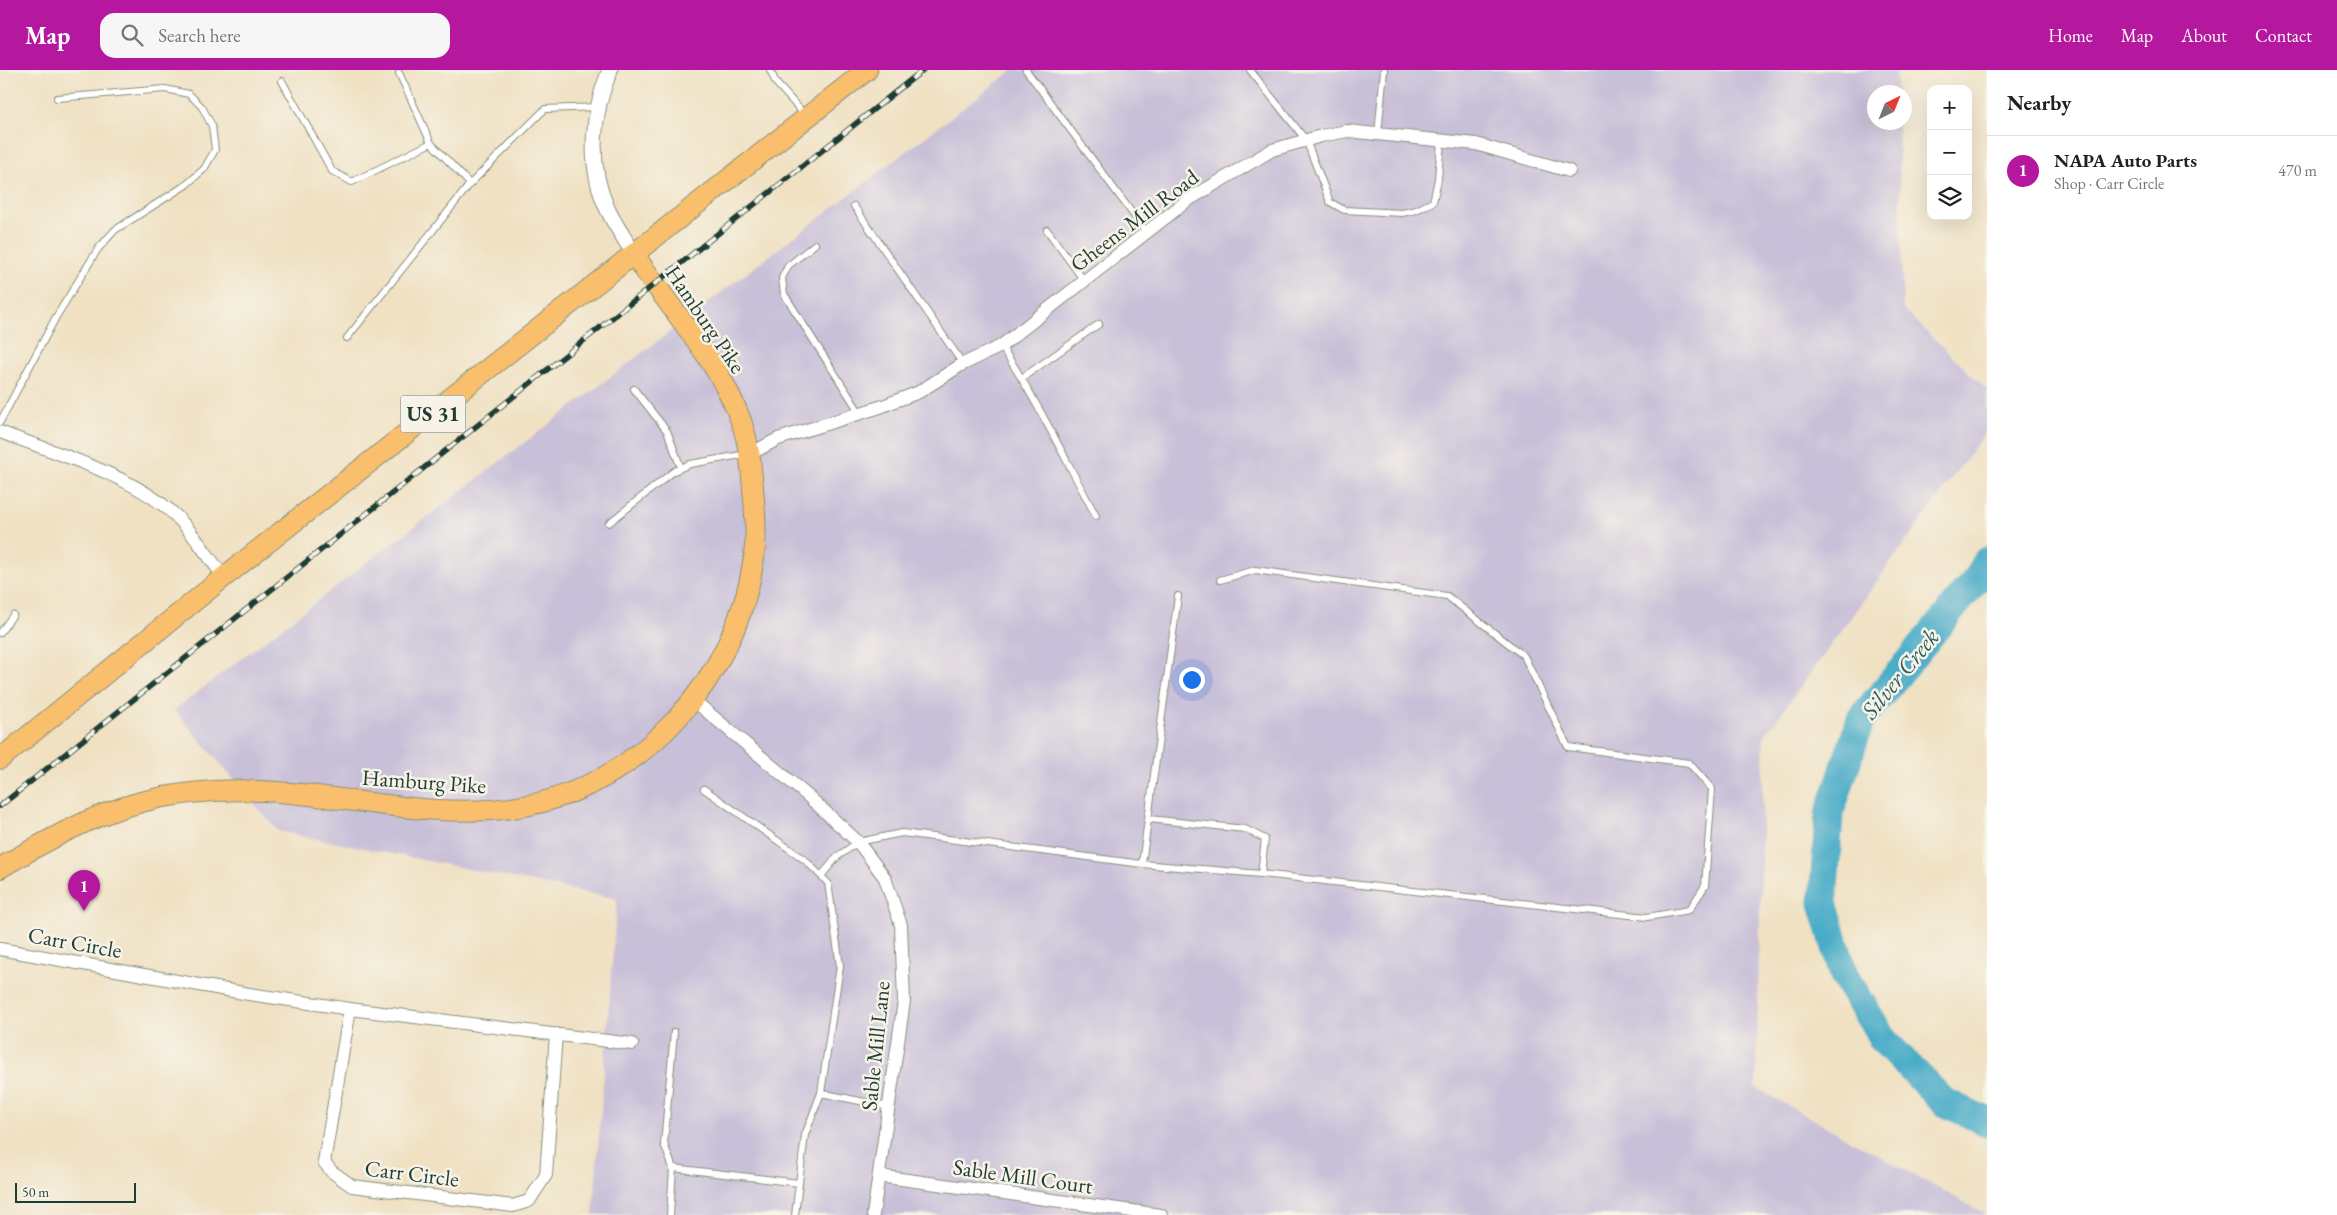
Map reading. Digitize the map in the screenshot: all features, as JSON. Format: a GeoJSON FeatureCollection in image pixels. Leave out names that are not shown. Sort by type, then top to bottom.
{"type":"FeatureCollection","features":[{"type":"Feature","properties":{"kind":"main road","name":"US 31"},"geometry":{"type":"LineString","coordinates":[[1,757],[224,578],[808,118],[866,70]]}},
{"type":"Feature","properties":{"kind":"main road","name":"Hamburg Pike"},"geometry":{"type":"LineString","coordinates":[[0,868],[72,828],[104,815],[140,802],[188,794],[249,790],[299,794],[425,810],[484,811],[530,804],[555,798],[587,785],[628,763],[675,722],[727,645],[743,604],[754,557],[756,512],[750,454],[741,421],[724,384],[706,354],[634,254]]}},
{"type":"Feature","properties":{"kind":"street"},"geometry":{"type":"LineString","coordinates":[[610,70],[601,90],[594,124],[596,167],[607,208],[634,254]]}},
{"type":"Feature","properties":{"kind":"street","name":"Gheens Mill Road"},"geometry":{"type":"LineString","coordinates":[[750,454],[778,439],[860,412],[880,408],[919,392],[963,364],[1001,346],[1188,200],[1272,150],[1347,131],[1476,144],[1569,171]]}},
{"type":"Feature","properties":{"kind":"street"},"geometry":{"type":"LineString","coordinates":[[0,432],[98,469],[153,497],[176,516],[224,578]]}},
{"type":"Feature","properties":{"kind":"street","name":"Sable Mill Lane"},"geometry":{"type":"LineString","coordinates":[[692,699],[809,797],[858,842],[886,878],[901,924],[904,1001],[873,1215]]}},
{"type":"Feature","properties":{"kind":"street","name":"Carr Circle"},"geometry":{"type":"LineString","coordinates":[[0,949],[249,994],[350,1009],[632,1044]]}},
{"type":"Feature","properties":{"kind":"street","name":"Carr Circle"},"geometry":{"type":"LineString","coordinates":[[350,1009],[324,1162],[331,1171],[352,1186],[513,1206],[528,1201],[536,1193],[546,1175],[556,1034]]}},
{"type":"Feature","properties":{"kind":"street","name":"Sable Mill Court"},"geometry":{"type":"LineString","coordinates":[[879,1176],[1161,1215]]}},
{"type":"Feature","properties":{"kind":"lane"},"geometry":{"type":"LineString","coordinates":[[770,70],[776,84],[808,118]]}},
{"type":"Feature","properties":{"kind":"lane"},"geometry":{"type":"LineString","coordinates":[[1026,70],[1147,232]]}},
{"type":"Feature","properties":{"kind":"lane"},"geometry":{"type":"LineString","coordinates":[[1250,70],[1306,140],[1330,202],[1344,210],[1402,213],[1416,210],[1433,202],[1438,179],[1441,141]]}},
{"type":"Feature","properties":{"kind":"lane"},"geometry":{"type":"LineString","coordinates":[[1378,134],[1384,70]]}},
{"type":"Feature","properties":{"kind":"lane"},"geometry":{"type":"LineString","coordinates":[[399,73],[431,143],[470,184]]}},
{"type":"Feature","properties":{"kind":"lane"},"geometry":{"type":"LineString","coordinates":[[282,80],[332,170],[352,182],[431,143]]}},
{"type":"Feature","properties":{"kind":"lane"},"geometry":{"type":"LineString","coordinates":[[0,422],[56,317],[98,249],[115,230],[192,180],[204,169],[215,150],[212,126],[202,107],[188,94],[165,89],[57,98]]}},
{"type":"Feature","properties":{"kind":"lane"},"geometry":{"type":"LineString","coordinates":[[347,338],[470,184],[545,109],[598,107]]}},
{"type":"Feature","properties":{"kind":"lane"},"geometry":{"type":"LineString","coordinates":[[854,206],[963,364]]}},
{"type":"Feature","properties":{"kind":"lane"},"geometry":{"type":"LineString","coordinates":[[1047,230],[1085,282]]}},
{"type":"Feature","properties":{"kind":"lane"},"geometry":{"type":"LineString","coordinates":[[815,244],[788,266],[782,278],[784,294],[860,412]]}},
{"type":"Feature","properties":{"kind":"lane"},"geometry":{"type":"LineString","coordinates":[[1022,378],[1099,324]]}},
{"type":"Feature","properties":{"kind":"lane"},"geometry":{"type":"LineString","coordinates":[[1001,346],[1022,378],[1096,516]]}},
{"type":"Feature","properties":{"kind":"lane"},"geometry":{"type":"LineString","coordinates":[[634,390],[667,431],[681,468]]}},
{"type":"Feature","properties":{"kind":"lane"},"geometry":{"type":"LineString","coordinates":[[609,523],[674,471],[690,464],[750,454]]}},
{"type":"Feature","properties":{"kind":"lane"},"geometry":{"type":"LineString","coordinates":[[821,876],[837,857],[858,842],[902,833],[1142,864],[1261,874],[1647,917],[1689,910],[1705,886],[1712,789],[1689,763],[1568,747],[1524,656],[1447,596],[1255,570],[1220,580]]}},
{"type":"Feature","properties":{"kind":"lane"},"geometry":{"type":"LineString","coordinates":[[1142,864],[1178,596]]}},
{"type":"Feature","properties":{"kind":"lane"},"geometry":{"type":"LineString","coordinates":[[0,633],[13,615]]}},
{"type":"Feature","properties":{"kind":"lane"},"geometry":{"type":"LineString","coordinates":[[704,789],[805,860],[828,883],[840,966],[820,1093],[805,1135],[795,1215]]}},
{"type":"Feature","properties":{"kind":"lane"},"geometry":{"type":"LineString","coordinates":[[1149,819],[1245,829],[1265,839],[1261,874]]}},
{"type":"Feature","properties":{"kind":"lane"},"geometry":{"type":"LineString","coordinates":[[670,1215],[673,1168],[664,1144],[674,1032]]}},
{"type":"Feature","properties":{"kind":"lane"},"geometry":{"type":"LineString","coordinates":[[820,1093],[889,1106]]}},
{"type":"Feature","properties":{"kind":"lane"},"geometry":{"type":"LineString","coordinates":[[673,1168],[799,1183]]}},
{"type":"Feature","properties":{"kind":"shaded area"},"geometry":{"type":"Polygon","coordinates":[[[1013,70],[1896,70],[1897,85],[1867,85],[1867,130],[1898,130],[1903,309],[1987,390],[1987,430],[1764,737],[1756,1088],[1987,1215],[593,1215],[617,899],[278,831],[174,710],[1013,70]]]}},
{"type":"Feature","properties":{"kind":"waterway","name":"Silver Creek"},"geometry":{"type":"LineString","coordinates":[[1987,561],[1980,575],[1861,719],[1829,815],[1823,903],[1844,975],[1884,1041],[1944,1102],[1987,1122]]}},
{"type":"Feature","properties":{"kind":"railway"},"geometry":{"type":"LineString","coordinates":[[0,806],[923,70]]}},
{"type":"Feature","properties":{"kind":"place","name":"NAPA Auto Parts"},"geometry":{"type":"Point","coordinates":[84,911]}}]}
